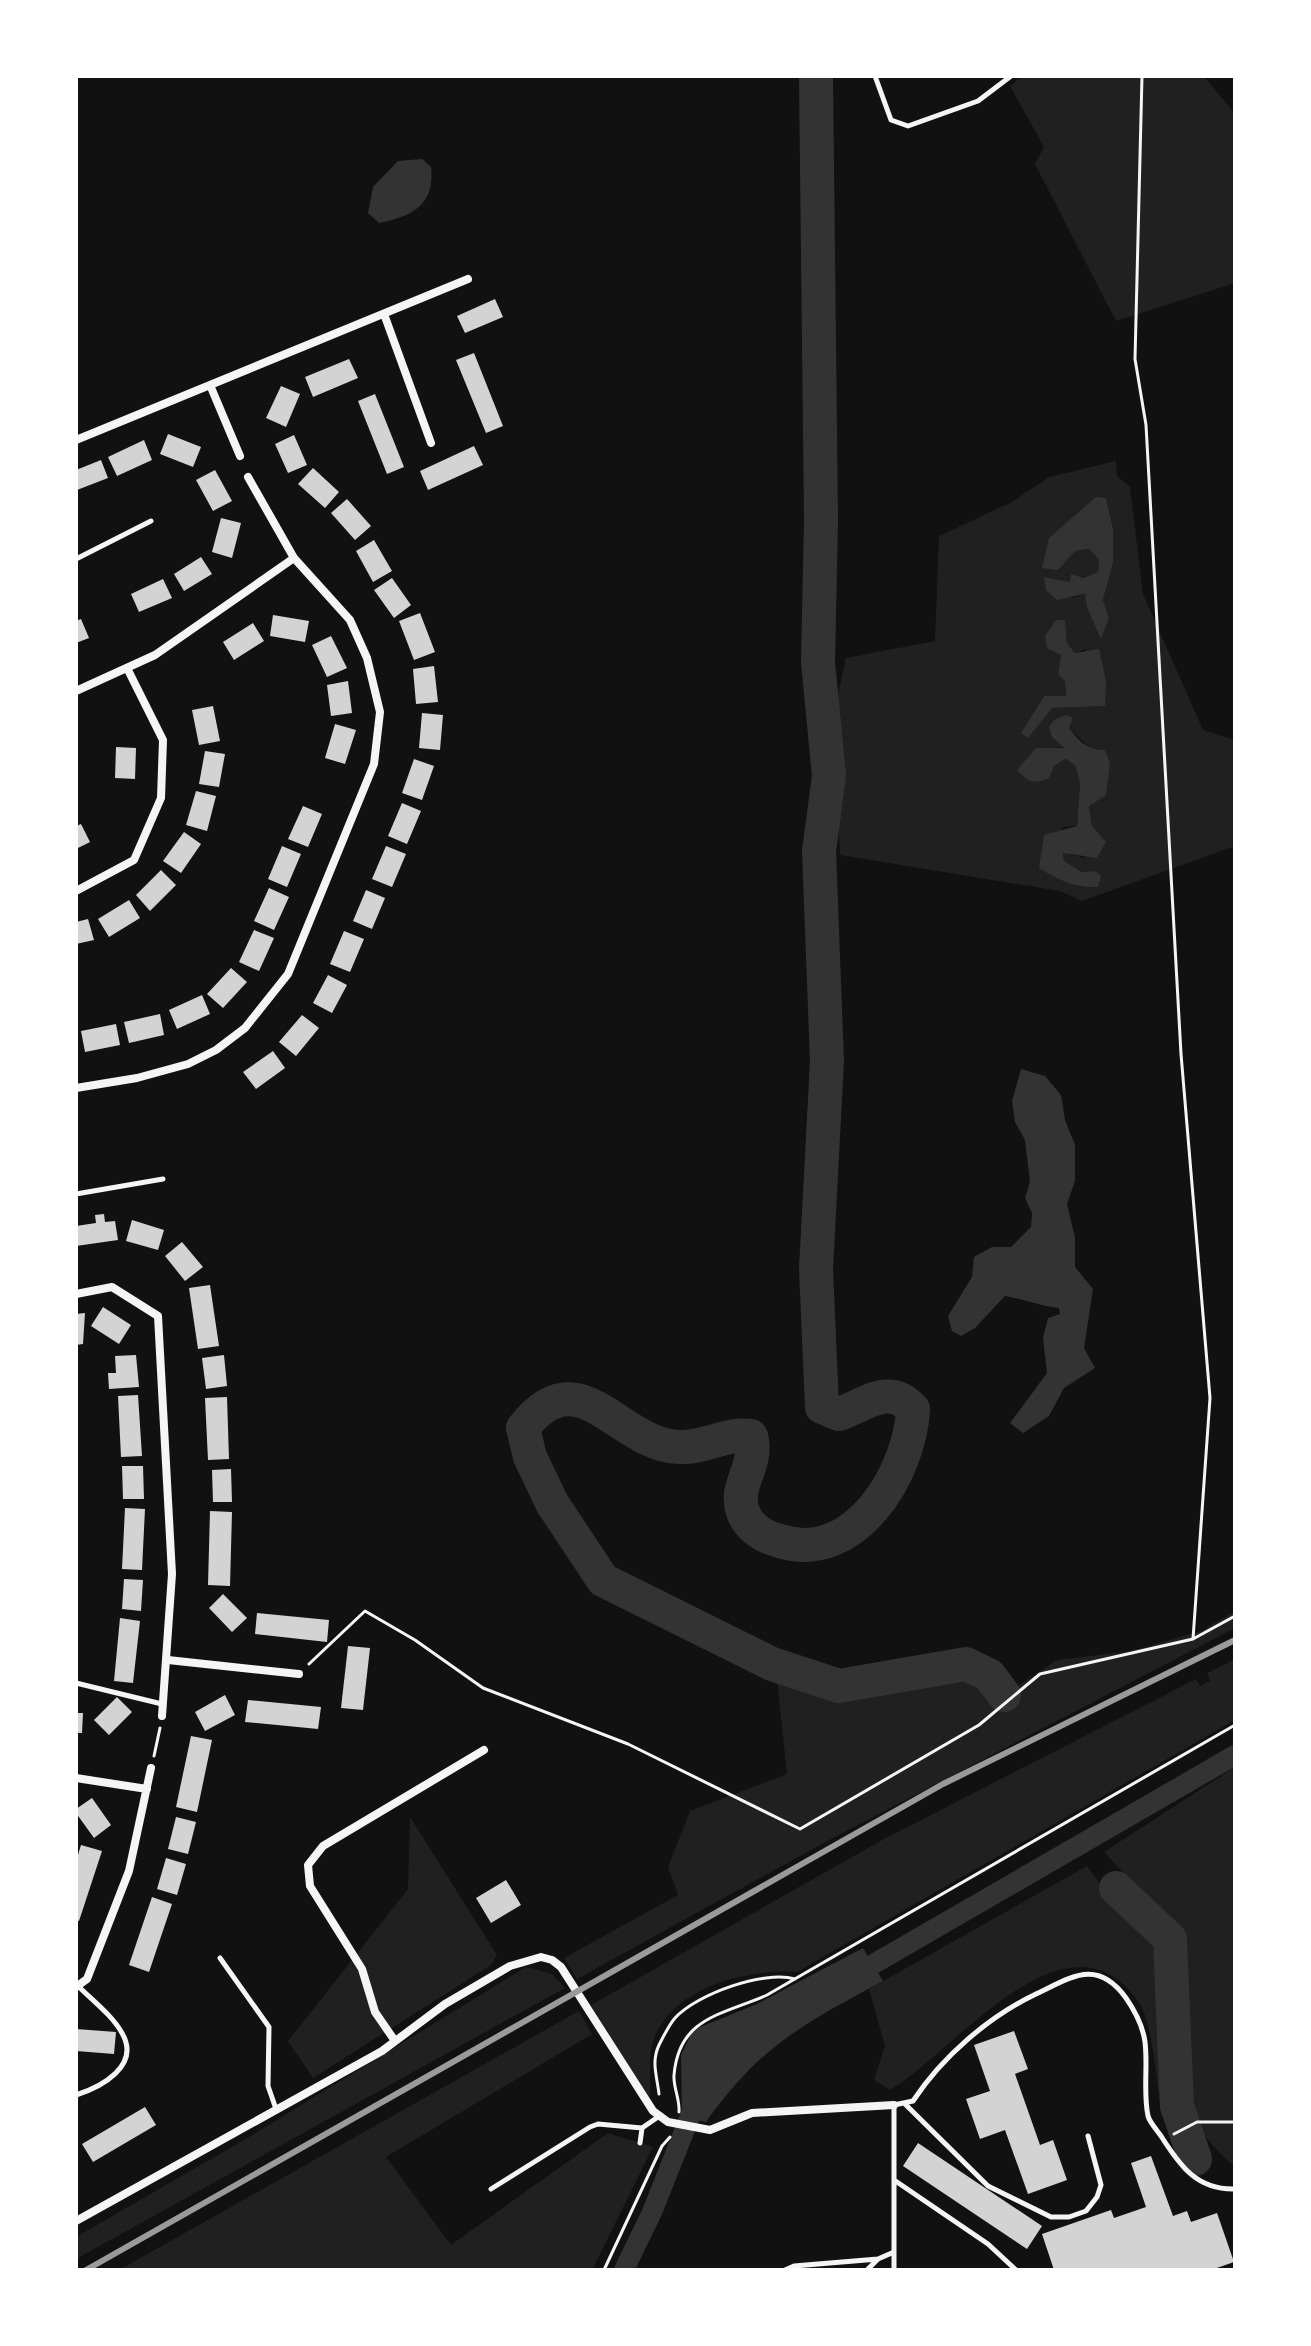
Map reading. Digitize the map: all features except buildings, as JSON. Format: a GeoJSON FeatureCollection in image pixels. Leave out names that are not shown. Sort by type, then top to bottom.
{"type":"FeatureCollection","features":[{"type":"Feature","properties":{"kind":"street"},"geometry":{"type":"LineString","coordinates":[[76,440],[468,279]]}},
{"type":"Feature","properties":{"kind":"street"},"geometry":{"type":"LineString","coordinates":[[384,314],[431,443]]}},
{"type":"Feature","properties":{"kind":"street"},"geometry":{"type":"LineString","coordinates":[[210,385],[240,456]]}},
{"type":"Feature","properties":{"kind":"street"},"geometry":{"type":"LineString","coordinates":[[76,1088],[137,1078],[188,1064],[216,1050],[245,1028],[288,974],[374,764],[380,712],[367,658],[350,620],[294,558],[248,477]]}},
{"type":"Feature","properties":{"kind":"street"},"geometry":{"type":"LineString","coordinates":[[76,691],[155,655],[294,558]]}},
{"type":"Feature","properties":{"kind":"street"},"geometry":{"type":"LineString","coordinates":[[76,891],[134,860],[161,798],[163,740],[127,668]]}},
{"type":"Feature","properties":{"kind":"street"},"geometry":{"type":"LineString","coordinates":[[76,1294],[112,1287],[158,1316],[172,1574],[162,1716]]}},
{"type":"Feature","properties":{"kind":"street"},"geometry":{"type":"LineString","coordinates":[[168,1660],[299,1674]]}},
{"type":"Feature","properties":{"kind":"street"},"geometry":{"type":"LineString","coordinates":[[395,2041],[375,2012],[362,1969],[310,1886],[308,1865],[323,1846],[484,1750]]}},
{"type":"Feature","properties":{"kind":"street"},"geometry":{"type":"LineString","coordinates":[[77,1986],[87,1979],[129,1871],[151,1768]]}},
{"type":"Feature","properties":{"kind":"street"},"geometry":{"type":"LineString","coordinates":[[76,1778],[147,1789]]}},
{"type":"Feature","properties":{"kind":"street"},"geometry":{"type":"LineString","coordinates":[[76,2221],[395,2041],[445,2004],[510,1966],[541,1957],[561,1967],[592,2020],[656,2114],[668,2122],[710,2130],[752,2113],[894,2105]]}},
{"type":"Feature","properties":{"kind":"lane"},"geometry":{"type":"LineString","coordinates":[[875,76],[891,120],[908,126],[978,101],[1011,76]]}},
{"type":"Feature","properties":{"kind":"lane"},"geometry":{"type":"LineString","coordinates":[[76,559],[151,521]]}},
{"type":"Feature","properties":{"kind":"lane"},"geometry":{"type":"LineString","coordinates":[[76,1194],[163,1179]]}},
{"type":"Feature","properties":{"kind":"lane"},"geometry":{"type":"LineString","coordinates":[[76,1683],[163,1704]]}},
{"type":"Feature","properties":{"kind":"lane"},"geometry":{"type":"LineString","coordinates":[[220,1958],[269,2027],[268,2086],[276,2109]]}},
{"type":"Feature","properties":{"kind":"lane"},"geometry":{"type":"LineString","coordinates":[[894,2270],[894,2105],[913,2101],[926,2079],[951,2053],[1027,1999],[1075,1975],[1099,1974],[1119,1988],[1140,2023],[1145,2040],[1148,2118],[1167,2147],[1190,2176],[1214,2189],[1235,2189]]}},
{"type":"Feature","properties":{"kind":"lane"},"geometry":{"type":"LineString","coordinates":[[76,2095],[101,2088],[112,2079],[120,2067],[126,2042],[120,2030],[77,1986]]}},
{"type":"Feature","properties":{"kind":"lane"},"geometry":{"type":"LineString","coordinates":[[905,2104],[988,2186],[1051,2217],[1069,2217],[1086,2211],[1097,2197],[1101,2185],[1088,2136]]}},
{"type":"Feature","properties":{"kind":"lane"},"geometry":{"type":"LineString","coordinates":[[640,2143],[642,2128],[656,2114]]}},
{"type":"Feature","properties":{"kind":"lane"},"geometry":{"type":"LineString","coordinates":[[491,2189],[590,2127],[598,2124],[642,2128]]}},
{"type":"Feature","properties":{"kind":"lane"},"geometry":{"type":"LineString","coordinates":[[894,2180],[988,2244],[1016,2270]]}},
{"type":"Feature","properties":{"kind":"lane"},"geometry":{"type":"LineString","coordinates":[[785,2270],[794,2266],[878,2259],[894,2252]]}},
{"type":"Feature","properties":{"kind":"lane"},"geometry":{"type":"LineString","coordinates":[[867,2270],[878,2259]]}},
{"type":"Feature","properties":{"kind":"path"},"geometry":{"type":"LineString","coordinates":[[1142,76],[1135,359],[1146,425],[1181,1054],[1210,1398],[1193,1639]]}},
{"type":"Feature","properties":{"kind":"path"},"geometry":{"type":"LineString","coordinates":[[299,1674],[365,1611],[415,1640],[483,1688],[628,1744],[800,1829],[979,1725],[1040,1674],[1193,1639],[1235,1616]]}},
{"type":"Feature","properties":{"kind":"path"},"geometry":{"type":"LineString","coordinates":[[151,1768],[162,1716]]}},
{"type":"Feature","properties":{"kind":"path"},"geometry":{"type":"LineString","coordinates":[[679,2115],[680,2099],[673,2078],[683,2037],[701,2022],[767,1995],[1235,1725]]}},
{"type":"Feature","properties":{"kind":"path"},"geometry":{"type":"LineString","coordinates":[[656,2114],[658,2103],[654,2065],[658,2047],[675,2018],[699,2002],[753,1979],[780,1975],[795,1979]]}},
{"type":"Feature","properties":{"kind":"path"},"geometry":{"type":"LineString","coordinates":[[1172,2135],[1197,2122],[1235,2122]]}},
{"type":"Feature","properties":{"kind":"path"},"geometry":{"type":"LineString","coordinates":[[604,2270],[662,2146],[675,2132]]}},
{"type":"Feature","properties":{"kind":"shaded area"},"geometry":{"type":"Polygon","coordinates":[[[1023,76],[1204,76],[1235,114],[1235,283],[1116,321],[1035,164],[1044,147],[1010,86],[1023,76]]]}},
{"type":"Feature","properties":{"kind":"shaded area"},"geometry":{"type":"Polygon","coordinates":[[[422,159],[431,167],[425,200],[402,217],[379,223],[368,213],[373,187],[398,161],[422,159]]]}},
{"type":"Feature","properties":{"kind":"shaded area"},"geometry":{"type":"Polygon","coordinates":[[[1116,461],[1117,476],[1130,487],[1143,594],[1203,730],[1235,740],[1235,846],[1082,901],[1060,891],[840,855],[833,718],[846,658],[935,641],[939,536],[1012,502],[1049,477],[1116,461]],[[1106,498],[1058,570],[1075,551],[1089,549],[1099,560],[1098,572],[1070,582],[1045,577],[1072,598],[1086,594],[1087,608],[1101,638],[1109,618],[1103,600],[1113,563],[1113,528],[1106,498]],[[1065,621],[1059,674],[1065,681],[1066,696],[1044,696],[1021,733],[1052,708],[1105,706],[1085,649],[1075,654],[1067,643],[1065,621]],[[1069,728],[1062,742],[1064,747],[1036,749],[1054,766],[1065,759],[1075,765],[1080,783],[1077,826],[1063,827],[1039,868],[1101,877],[1095,871],[1082,872],[1064,861],[1063,852],[1084,858],[1092,826],[1089,806],[1104,750],[1092,750],[1069,728]]]}},
{"type":"Feature","properties":{"kind":"shaded area"},"geometry":{"type":"Polygon","coordinates":[[[1096,497],[1106,498],[1113,528],[1113,563],[1103,600],[1109,618],[1101,639],[1087,608],[1085,594],[1057,600],[1046,590],[1044,577],[1070,582],[1071,574],[1083,578],[1098,572],[1099,560],[1089,549],[1075,551],[1058,570],[1042,568],[1049,538],[1096,497]]]}},
{"type":"Feature","properties":{"kind":"shaded area"},"geometry":{"type":"Polygon","coordinates":[[[1056,620],[1065,620],[1067,643],[1075,653],[1099,649],[1106,681],[1105,706],[1052,708],[1028,738],[1021,733],[1044,696],[1066,696],[1065,681],[1058,674],[1061,655],[1047,648],[1045,636],[1056,620]]]}},
{"type":"Feature","properties":{"kind":"shaded area"},"geometry":{"type":"Polygon","coordinates":[[[1066,715],[1073,718],[1069,728],[1077,737],[1089,747],[1105,750],[1110,763],[1106,795],[1089,806],[1092,826],[1106,842],[1097,858],[1063,853],[1064,861],[1082,872],[1095,871],[1101,876],[1098,887],[1067,882],[1039,868],[1044,835],[1077,826],[1080,783],[1075,765],[1065,759],[1054,766],[1049,778],[1035,782],[1017,770],[1036,748],[1064,748],[1052,737],[1049,727],[1054,720],[1066,715]]]}},
{"type":"Feature","properties":{"kind":"shaded area"},"geometry":{"type":"Polygon","coordinates":[[[1021,1069],[1045,1076],[1061,1095],[1065,1120],[1075,1145],[1075,1181],[1067,1204],[1075,1238],[1075,1267],[1093,1289],[1084,1348],[1095,1368],[1064,1388],[1049,1416],[1023,1433],[1010,1423],[1047,1373],[1043,1338],[1048,1318],[1060,1314],[1059,1308],[1005,1296],[975,1328],[961,1336],[952,1331],[948,1316],[972,1277],[974,1257],[992,1247],[1011,1247],[1031,1227],[1032,1213],[1025,1198],[1030,1182],[1025,1140],[1015,1122],[1012,1101],[1021,1069]]]}},
{"type":"Feature","properties":{"kind":"shaded area"},"geometry":{"type":"Polygon","coordinates":[[[1235,1611],[1235,1628],[829,1840],[577,1979],[564,1958],[678,1895],[668,1867],[690,1811],[787,1774],[777,1679],[819,1697],[854,1699],[916,1688],[964,1673],[977,1675],[998,1699],[1057,1660],[1131,1651],[1201,1631],[1235,1611]]]}},
{"type":"Feature","properties":{"kind":"shaded area"},"geometry":{"type":"Polygon","coordinates":[[[1235,1659],[1235,1720],[797,1972],[735,1978],[694,1994],[677,2006],[663,2021],[654,2039],[649,2101],[591,2005],[884,1839],[1196,1679],[1200,1686],[1210,1681],[1207,1673],[1235,1659]]]}},
{"type":"Feature","properties":{"kind":"shaded area"},"geometry":{"type":"Polygon","coordinates":[[[1235,1767],[1235,2167],[1205,2135],[1193,2117],[1186,2097],[1178,1931],[1104,1852],[1235,1767]]]}},
{"type":"Feature","properties":{"kind":"shaded area"},"geometry":{"type":"Polygon","coordinates":[[[410,1817],[497,1955],[491,1965],[313,2078],[288,2041],[408,1889],[410,1817]]]}},
{"type":"Feature","properties":{"kind":"shaded area"},"geometry":{"type":"Polygon","coordinates":[[[1087,1866],[1108,1895],[1160,1945],[1170,2120],[1162,2116],[1151,2038],[1142,2008],[1117,1979],[1085,1967],[1056,1971],[1025,1985],[995,2005],[890,2090],[874,2080],[885,2046],[869,1989],[1087,1866]]]}},
{"type":"Feature","properties":{"kind":"shaded area"},"geometry":{"type":"Polygon","coordinates":[[[863,1948],[883,1981],[785,2039],[745,2074],[706,2122],[682,2117],[681,2055],[693,2030],[757,2004],[863,1948]]]}},
{"type":"Feature","properties":{"kind":"shaded area"},"geometry":{"type":"Polygon","coordinates":[[[526,1967],[552,1974],[565,1988],[76,2259],[76,2237],[249,2137],[526,1967]]]}},
{"type":"Feature","properties":{"kind":"shaded area"},"geometry":{"type":"Polygon","coordinates":[[[579,2011],[592,2034],[386,2157],[451,2245],[608,2133],[653,2147],[592,2270],[119,2270],[579,2011]]]}},
{"type":"Feature","properties":{"kind":"waterway"},"geometry":{"type":"LineString","coordinates":[[816,76],[821,520],[818,662],[829,776],[819,851],[827,1061],[816,1269],[822,1407],[839,1414],[878,1398],[895,1397],[913,1409],[909,1434],[889,1486],[873,1508],[854,1527],[832,1540],[807,1545],[768,1537],[746,1518],[741,1493],[752,1457],[751,1436],[688,1447],[657,1443],[600,1409],[581,1401],[563,1400],[543,1408],[523,1428],[530,1457],[552,1503],[603,1580],[772,1664],[839,1686],[966,1664],[989,1675],[1004,1695]]}},
{"type":"Feature","properties":{"kind":"waterway"},"geometry":{"type":"LineString","coordinates":[[851,1977],[1235,1755]]}},
{"type":"Feature","properties":{"kind":"waterway"},"geometry":{"type":"LineString","coordinates":[[1116,1888],[1170,1939],[1177,2106],[1195,2159]]}},
{"type":"Feature","properties":{"kind":"waterway"},"geometry":{"type":"LineString","coordinates":[[624,2270],[653,2210],[698,2096]]}},
{"type":"Feature","properties":{"kind":"railway"},"geometry":{"type":"LineString","coordinates":[[86,2270],[943,1784],[1235,1640]]}}]}
